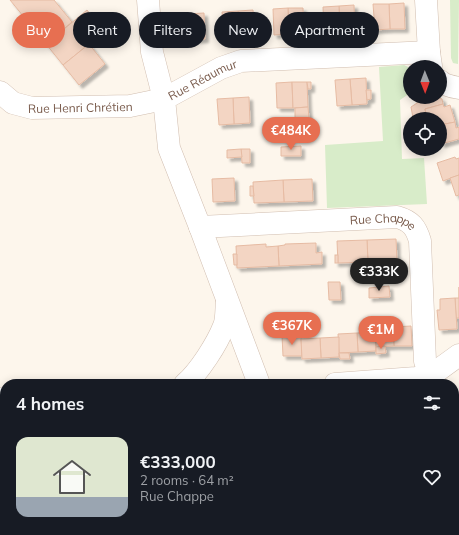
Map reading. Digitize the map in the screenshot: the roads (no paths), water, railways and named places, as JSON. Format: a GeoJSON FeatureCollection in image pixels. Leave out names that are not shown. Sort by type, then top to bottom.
{"type":"FeatureCollection","features":[{"type":"Feature","properties":{"kind":"street"},"geometry":{"type":"LineString","coordinates":[[148,0],[152,52],[164,99]]}},
{"type":"Feature","properties":{"kind":"street"},"geometry":{"type":"LineString","coordinates":[[426,0],[430,60]]}},
{"type":"Feature","properties":{"kind":"street","name":"Rue Réaumur"},"geometry":{"type":"LineString","coordinates":[[257,379],[200,227],[168,148],[164,99],[221,68],[241,61],[403,60]]}},
{"type":"Feature","properties":{"kind":"street"},"geometry":{"type":"LineString","coordinates":[[447,84],[459,88]]}},
{"type":"Feature","properties":{"kind":"street","name":"Rue Henri Chrétien"},"geometry":{"type":"LineString","coordinates":[[0,92],[13,103],[32,108],[130,106],[164,99]]}},
{"type":"Feature","properties":{"kind":"street","name":"Rue Chappe"},"geometry":{"type":"LineString","coordinates":[[200,227],[397,217],[406,219],[413,224],[420,241],[425,361],[421,379]]}},
{"type":"Feature","properties":{"kind":"street","name":"Rue Réaumur"},"geometry":{"type":"LineString","coordinates":[[191,379],[212,350],[224,326],[228,300]]}},
{"type":"Feature","properties":{"kind":"street"},"geometry":{"type":"LineString","coordinates":[[421,379],[459,355]]}}]}
